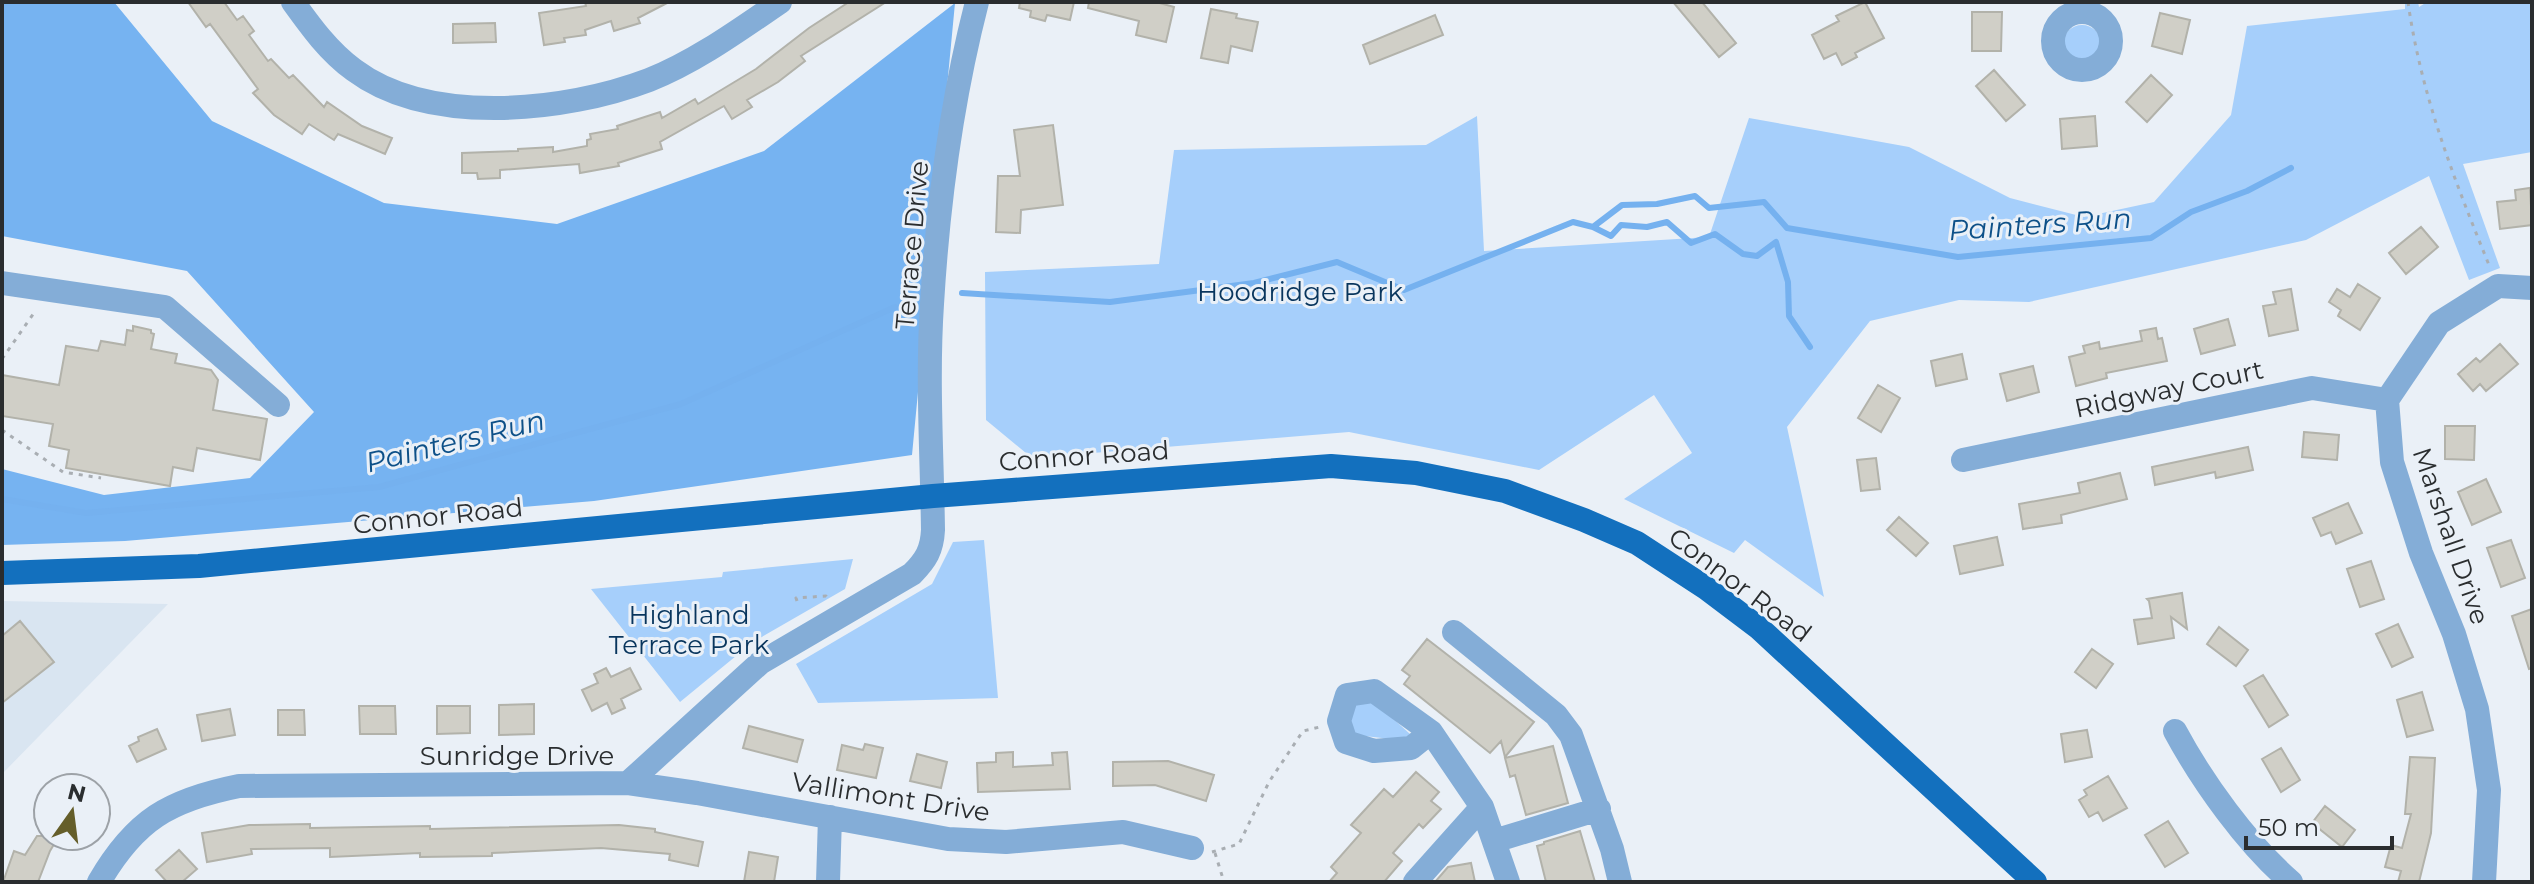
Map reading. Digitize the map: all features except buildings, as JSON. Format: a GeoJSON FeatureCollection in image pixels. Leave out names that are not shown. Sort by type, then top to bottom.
{"type":"FeatureCollection","features":[{"type":"Feature","properties":{"kind":"main road","name":"Connor Road"},"geometry":{"type":"LineString","coordinates":[[2,573],[199,566],[933,496],[1331,466],[1416,473],[1505,491],[1637,543],[1706,588],[1759,628],[2035,882]]}},
{"type":"Feature","properties":{"kind":"street"},"geometry":{"type":"LineString","coordinates":[[295,3],[325,44],[354,71],[390,91],[440,106],[490,108],[593,96],[649,80],[693,58],[780,2]]}},
{"type":"Feature","properties":{"kind":"street","name":"Terrace Drive"},"geometry":{"type":"LineString","coordinates":[[933,496],[930,411],[932,303],[948,156],[964,54],[977,2]]}},
{"type":"Feature","properties":{"kind":"street"},"geometry":{"type":"LineString","coordinates":[[2,283],[165,307],[278,405]]}},
{"type":"Feature","properties":{"kind":"street"},"geometry":{"type":"LineString","coordinates":[[2387,400],[2439,323],[2498,286],[2532,288]]}},
{"type":"Feature","properties":{"kind":"street","name":"Ridgway Court"},"geometry":{"type":"LineString","coordinates":[[1963,460],[2312,388],[2387,400]]}},
{"type":"Feature","properties":{"kind":"street","name":"Marshall Drive"},"geometry":{"type":"LineString","coordinates":[[2387,400],[2392,462],[2421,553],[2454,634],[2477,709],[2489,790],[2484,882]]}},
{"type":"Feature","properties":{"kind":"street","name":"Sunridge Drive"},"geometry":{"type":"LineString","coordinates":[[99,882],[116,853],[141,826],[171,806],[202,794],[239,786],[628,783],[760,663],[912,574],[925,561],[932,546],[933,496]]}},
{"type":"Feature","properties":{"kind":"street"},"geometry":{"type":"LineString","coordinates":[[1454,632],[1556,715],[1571,735],[1599,809],[1620,882]]}},
{"type":"Feature","properties":{"kind":"street"},"geometry":{"type":"LineString","coordinates":[[1431,732],[1411,748],[1374,751],[1346,742],[1339,721],[1347,695],[1374,691],[1431,732],[1482,807],[1508,882]]}},
{"type":"Feature","properties":{"kind":"street"},"geometry":{"type":"LineString","coordinates":[[2175,731],[2227,813],[2291,882]]}},
{"type":"Feature","properties":{"kind":"street","name":"Vallimont Drive"},"geometry":{"type":"LineString","coordinates":[[628,783],[948,839],[1006,842],[1123,832],[1204,850]]}},
{"type":"Feature","properties":{"kind":"street"},"geometry":{"type":"LineString","coordinates":[[1415,882],[1482,807]]}},
{"type":"Feature","properties":{"kind":"street"},"geometry":{"type":"LineString","coordinates":[[1494,841],[1599,809]]}},
{"type":"Feature","properties":{"kind":"street"},"geometry":{"type":"LineString","coordinates":[[828,882],[830,817]]}},
{"type":"Feature","properties":{"kind":"path"},"geometry":{"type":"LineString","coordinates":[[2408,2],[2414,41],[2446,159],[2498,286]]}},
{"type":"Feature","properties":{"kind":"path"},"geometry":{"type":"LineString","coordinates":[[2,359],[49,290]]}},
{"type":"Feature","properties":{"kind":"path"},"geometry":{"type":"LineString","coordinates":[[2,430],[63,472],[101,478]]}},
{"type":"Feature","properties":{"kind":"path"},"geometry":{"type":"LineString","coordinates":[[797,601],[796,598],[826,596],[837,617]]}},
{"type":"Feature","properties":{"kind":"path"},"geometry":{"type":"LineString","coordinates":[[1224,882],[1204,850],[1239,844],[1269,782],[1303,731],[1339,721]]}},
{"type":"Feature","properties":{"kind":"shaded area"},"geometry":{"type":"Polygon","coordinates":[[[2,2],[114,2],[212,121],[384,203],[557,224],[764,151],[955,3],[912,455],[594,501],[125,541],[2,545],[2,469],[104,495],[250,478],[314,412],[187,271],[2,236],[2,2]]]}},
{"type":"Feature","properties":{"kind":"shaded area"},"geometry":{"type":"Polygon","coordinates":[[[2,601],[168,604],[2,774],[2,601]]]}},
{"type":"Feature","properties":{"kind":"green space","name":"Hoodridge Park"},"geometry":{"type":"Polygon","coordinates":[[[2405,2],[2418,2],[2419,7],[2427,2],[2532,2],[2532,152],[2463,164],[2500,268],[2469,280],[2429,176],[2306,240],[2029,302],[1959,300],[1870,321],[1787,427],[1824,597],[1745,540],[1734,553],[1624,499],[1692,453],[1654,395],[1539,470],[1349,432],[1032,458],[986,420],[985,272],[1159,264],[1174,150],[1426,145],[1477,116],[1484,251],[1709,237],[1749,118],[1909,147],[2010,198],[2084,217],[2154,202],[2231,115],[2247,26],[2405,9],[2405,2]]]}},
{"type":"Feature","properties":{"kind":"green space"},"geometry":{"type":"Polygon","coordinates":[[[2082,25],[2096,30],[2101,44],[2096,58],[2082,63],[2068,58],[2063,44],[2068,30],[2082,25]]]}},
{"type":"Feature","properties":{"kind":"green space"},"geometry":{"type":"Polygon","coordinates":[[[984,540],[998,698],[818,703],[796,664],[932,584],[953,542],[984,540]]]}},
{"type":"Feature","properties":{"kind":"green space","name":"Highland Terrace Park"},"geometry":{"type":"Polygon","coordinates":[[[853,559],[845,589],[753,642],[680,702],[591,589],[722,577],[723,572],[853,559]]]}},
{"type":"Feature","properties":{"kind":"green space"},"geometry":{"type":"Polygon","coordinates":[[[1368,701],[1377,704],[1410,734],[1408,741],[1356,735],[1350,728],[1350,711],[1357,703],[1368,701]]]}},
{"type":"Feature","properties":{"kind":"waterway","name":"Painters Run"},"geometry":{"type":"LineString","coordinates":[[962,293],[1110,302],[1254,283],[1337,262],[1404,290],[1573,222],[1593,227],[1622,205],[1657,204],[1695,196],[1709,208],[1764,202],[1787,228],[1958,257],[2151,238],[2191,212],[2247,191],[2291,168]]}},
{"type":"Feature","properties":{"kind":"waterway"},"geometry":{"type":"LineString","coordinates":[[1593,227],[1611,236],[1621,225],[1647,227],[1667,222],[1691,243],[1715,234],[1743,254],[1757,256],[1776,242],[1788,282],[1789,316],[1810,347]]}},
{"type":"Feature","properties":{"kind":"waterway","name":"Painters Run"},"geometry":{"type":"LineString","coordinates":[[2,499],[86,513],[379,487],[681,404],[895,307]]}}]}
